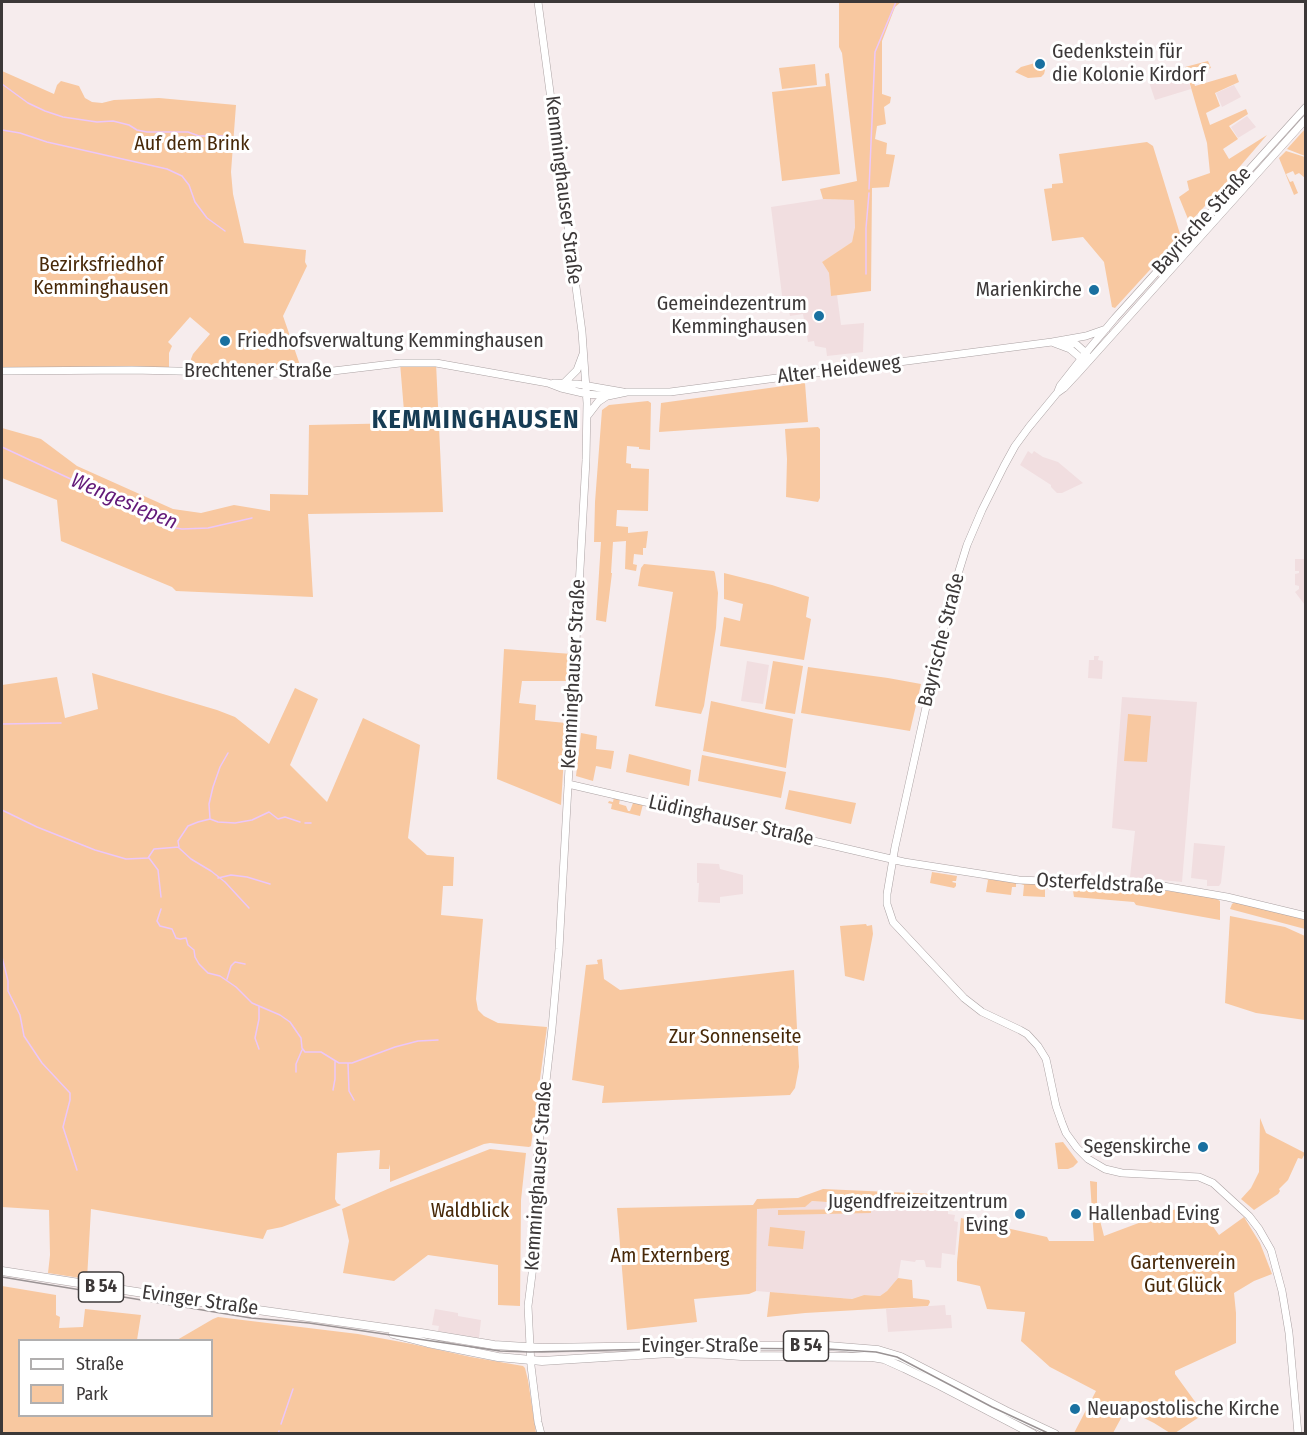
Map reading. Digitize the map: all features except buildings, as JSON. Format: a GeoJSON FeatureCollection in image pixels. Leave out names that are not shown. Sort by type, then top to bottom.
{"type":"FeatureCollection","features":[{"type":"Feature","properties":{"kind":"main road","name":"Evinger Straße"},"geometry":{"type":"LineString","coordinates":[[2,1271],[494,1346],[828,1346],[878,1350],[901,1357],[1055,1434]]}},
{"type":"Feature","properties":{"kind":"main road","name":"Evinger Straße"},"geometry":{"type":"LineString","coordinates":[[362,1326],[498,1358],[581,1359],[634,1354],[698,1353],[741,1356],[873,1357],[884,1359],[939,1384],[1033,1434]]}},
{"type":"Feature","properties":{"kind":"street","name":"Kemminghauser Straße"},"geometry":{"type":"LineString","coordinates":[[538,2],[587,390],[586,460],[557,978],[536,1172],[533,1266],[528,1306],[531,1360],[541,1434]]}},
{"type":"Feature","properties":{"kind":"street","name":"Bayrische Straße"},"geometry":{"type":"LineString","coordinates":[[1298,1434],[1288,1323],[1282,1291],[1271,1250],[1250,1216],[1213,1183],[1199,1177],[1122,1173],[1105,1169],[1088,1159],[1066,1133],[1053,1097],[1046,1059],[1038,1046],[1027,1034],[982,1012],[964,998],[893,922],[888,911],[887,894],[946,615],[961,561],[982,510],[1009,456],[1029,427],[1057,393],[1064,388],[1106,329],[1305,107]]}},
{"type":"Feature","properties":{"kind":"street","name":"Bayrische Straße"},"geometry":{"type":"LineString","coordinates":[[1085,358],[1305,119]]}},
{"type":"Feature","properties":{"kind":"street","name":"Alter Heideweg"},"geometry":{"type":"LineString","coordinates":[[587,390],[670,392],[1052,342],[1086,336],[1106,329]]}},
{"type":"Feature","properties":{"kind":"street"},"geometry":{"type":"LineString","coordinates":[[1063,340],[1077,344],[1085,358]]}},
{"type":"Feature","properties":{"kind":"street"},"geometry":{"type":"LineString","coordinates":[[1052,342],[1085,358]]}},
{"type":"Feature","properties":{"kind":"street"},"geometry":{"type":"LineString","coordinates":[[564,383],[577,370],[584,352]]}},
{"type":"Feature","properties":{"kind":"street","name":"Brechtener Straße"},"geometry":{"type":"LineString","coordinates":[[2,371],[132,370],[308,374],[427,362],[587,390]]}},
{"type":"Feature","properties":{"kind":"street","name":"Brechtener Straße"},"geometry":{"type":"LineString","coordinates":[[548,383],[564,383],[587,390]]}},
{"type":"Feature","properties":{"kind":"street","name":"Alter Heideweg"},"geometry":{"type":"LineString","coordinates":[[587,390],[608,396],[627,392]]}},
{"type":"Feature","properties":{"kind":"street"},"geometry":{"type":"LineString","coordinates":[[587,418],[598,402],[608,396]]}},
{"type":"Feature","properties":{"kind":"street","name":"Lüdinghauser Straße"},"geometry":{"type":"LineString","coordinates":[[568,784],[893,859]]}},
{"type":"Feature","properties":{"kind":"street","name":"Osterfeldstraße"},"geometry":{"type":"LineString","coordinates":[[893,859],[1019,880],[1163,886],[1227,897],[1305,915]]}},
{"type":"Feature","properties":{"kind":"shaded area"},"geometry":{"type":"Polygon","coordinates":[[[1185,69],[1191,89],[1155,100],[1150,79],[1185,69]]]}},
{"type":"Feature","properties":{"kind":"shaded area"},"geometry":{"type":"Polygon","coordinates":[[[1234,85],[1241,97],[1222,107],[1216,93],[1234,85]]]}},
{"type":"Feature","properties":{"kind":"shaded area"},"geometry":{"type":"Polygon","coordinates":[[[1247,116],[1256,127],[1238,138],[1231,127],[1247,116]]]}},
{"type":"Feature","properties":{"kind":"shaded area"},"geometry":{"type":"Polygon","coordinates":[[[823,199],[854,200],[855,227],[852,242],[822,262],[829,273],[831,296],[837,295],[841,325],[864,323],[863,352],[827,356],[826,348],[815,346],[814,341],[808,342],[803,314],[790,316],[788,308],[802,306],[803,310],[807,309],[806,299],[783,303],[771,207],[823,199]]]}},
{"type":"Feature","properties":{"kind":"shaded area"},"geometry":{"type":"Polygon","coordinates":[[[1028,451],[1032,454],[1034,451],[1058,462],[1083,483],[1057,493],[1051,485],[1020,465],[1028,451]]]}},
{"type":"Feature","properties":{"kind":"shaded area"},"geometry":{"type":"Polygon","coordinates":[[[1295,559],[1304,559],[1305,605],[1295,592],[1299,586],[1295,585],[1295,574],[1299,571],[1295,571],[1295,559]]]}},
{"type":"Feature","properties":{"kind":"shaded area"},"geometry":{"type":"Polygon","coordinates":[[[1094,656],[1099,656],[1098,660],[1103,661],[1102,679],[1088,678],[1089,660],[1094,660],[1094,656]]]}},
{"type":"Feature","properties":{"kind":"shaded area"},"geometry":{"type":"Polygon","coordinates":[[[747,661],[769,665],[763,704],[741,701],[747,661]]]}},
{"type":"Feature","properties":{"kind":"shaded area"},"geometry":{"type":"Polygon","coordinates":[[[1122,697],[1197,702],[1182,882],[1130,877],[1135,831],[1112,828],[1122,697]]]}},
{"type":"Feature","properties":{"kind":"shaded area"},"geometry":{"type":"Polygon","coordinates":[[[1194,843],[1225,846],[1219,886],[1207,886],[1207,880],[1191,878],[1194,843]]]}},
{"type":"Feature","properties":{"kind":"shaded area"},"geometry":{"type":"Polygon","coordinates":[[[697,863],[719,864],[720,869],[743,875],[743,894],[720,897],[720,903],[698,902],[697,863]]]}},
{"type":"Feature","properties":{"kind":"shaded area"},"geometry":{"type":"Polygon","coordinates":[[[812,1201],[870,1205],[879,1201],[948,1208],[948,1214],[955,1215],[954,1221],[958,1222],[955,1255],[942,1253],[941,1268],[926,1267],[924,1260],[915,1262],[901,1260],[898,1278],[880,1296],[864,1295],[852,1299],[756,1291],[757,1209],[804,1207],[812,1201]]]}},
{"type":"Feature","properties":{"kind":"shaded area"},"geometry":{"type":"Polygon","coordinates":[[[945,1305],[946,1315],[951,1315],[952,1328],[888,1332],[886,1309],[945,1305]]]}},
{"type":"Feature","properties":{"kind":"shaded area"},"geometry":{"type":"Polygon","coordinates":[[[435,1309],[481,1320],[479,1338],[438,1331],[439,1326],[432,1325],[435,1309]]]}},
{"type":"Feature","properties":{"kind":"green space"},"geometry":{"type":"Polygon","coordinates":[[[839,2],[901,2],[895,7],[882,41],[882,94],[891,97],[890,103],[884,107],[886,124],[877,126],[875,139],[887,143],[886,154],[895,155],[889,187],[872,188],[871,291],[831,296],[829,273],[822,262],[852,242],[855,227],[854,200],[823,199],[820,189],[857,181],[842,53],[839,47],[839,2]]]}},
{"type":"Feature","properties":{"kind":"green space"},"geometry":{"type":"Polygon","coordinates":[[[1042,61],[1045,70],[1041,77],[1028,78],[1015,72],[1021,67],[1042,61]]]}},
{"type":"Feature","properties":{"kind":"green space"},"geometry":{"type":"Polygon","coordinates":[[[1208,61],[1211,68],[1191,73],[1195,86],[1236,74],[1239,82],[1215,93],[1220,106],[1206,113],[1210,125],[1246,109],[1248,114],[1229,126],[1238,139],[1223,149],[1229,159],[1267,135],[1191,221],[1179,197],[1189,190],[1187,181],[1210,173],[1207,143],[1185,67],[1208,61]]]}},
{"type":"Feature","properties":{"kind":"green space"},"geometry":{"type":"Polygon","coordinates":[[[815,64],[817,85],[782,89],[779,68],[815,64]]]}},
{"type":"Feature","properties":{"kind":"green space","name":"Bezirksfriedhof Kemminghausen"},"geometry":{"type":"Polygon","coordinates":[[[2,71],[54,94],[61,81],[79,86],[85,98],[92,102],[159,98],[236,105],[231,172],[233,194],[244,243],[306,250],[307,266],[283,316],[300,365],[299,368],[293,370],[192,366],[193,354],[210,334],[190,317],[168,342],[172,346],[169,353],[169,371],[2,371],[2,71]]]}},
{"type":"Feature","properties":{"kind":"green space"},"geometry":{"type":"Polygon","coordinates":[[[829,73],[840,174],[782,181],[772,92],[826,86],[825,74],[829,73]]]}},
{"type":"Feature","properties":{"kind":"green space"},"geometry":{"type":"Polygon","coordinates":[[[1305,129],[1305,156],[1287,149],[1305,129]]]}},
{"type":"Feature","properties":{"kind":"green space"},"geometry":{"type":"Polygon","coordinates":[[[1147,142],[1153,146],[1180,234],[1179,238],[1115,308],[1112,307],[1104,262],[1083,237],[1052,241],[1044,189],[1052,188],[1052,184],[1063,183],[1059,154],[1147,142]]]}},
{"type":"Feature","properties":{"kind":"green space"},"geometry":{"type":"Polygon","coordinates":[[[1286,151],[1305,157],[1305,178],[1299,173],[1295,175],[1293,171],[1286,174],[1290,182],[1293,181],[1298,193],[1294,195],[1279,158],[1286,151]]]}},
{"type":"Feature","properties":{"kind":"green space"},"geometry":{"type":"Polygon","coordinates":[[[400,363],[436,363],[443,512],[308,514],[313,597],[176,591],[172,587],[61,541],[57,500],[2,478],[2,428],[41,439],[77,466],[173,509],[201,513],[234,505],[270,511],[270,494],[308,495],[309,425],[405,423],[400,363]]]}},
{"type":"Feature","properties":{"kind":"green space"},"geometry":{"type":"Polygon","coordinates":[[[805,383],[808,422],[659,432],[661,403],[805,383]]]}},
{"type":"Feature","properties":{"kind":"green space"},"geometry":{"type":"Polygon","coordinates":[[[648,401],[651,403],[650,450],[627,446],[626,463],[631,464],[631,468],[649,469],[648,511],[617,510],[616,526],[628,527],[628,533],[648,531],[646,548],[643,548],[643,555],[634,554],[633,564],[637,565],[636,571],[625,569],[626,541],[613,542],[606,622],[596,620],[601,542],[594,542],[595,502],[602,410],[609,405],[648,401]]]}},
{"type":"Feature","properties":{"kind":"green space"},"geometry":{"type":"Polygon","coordinates":[[[818,427],[820,429],[820,498],[818,502],[786,497],[785,429],[818,427]]]}},
{"type":"Feature","properties":{"kind":"green space"},"geometry":{"type":"Polygon","coordinates":[[[644,564],[714,571],[715,573],[718,593],[716,628],[701,714],[655,706],[673,592],[638,586],[641,568],[644,564]]]}},
{"type":"Feature","properties":{"kind":"green space"},"geometry":{"type":"Polygon","coordinates":[[[724,573],[809,597],[806,617],[811,619],[804,660],[720,646],[724,617],[740,621],[743,604],[724,599],[724,573]]]}},
{"type":"Feature","properties":{"kind":"green space"},"geometry":{"type":"Polygon","coordinates":[[[504,649],[572,654],[569,681],[522,681],[519,703],[536,705],[535,720],[566,723],[561,805],[497,779],[504,649]]]}},
{"type":"Feature","properties":{"kind":"green space"},"geometry":{"type":"Polygon","coordinates":[[[773,661],[803,666],[795,714],[765,709],[773,661]]]}},
{"type":"Feature","properties":{"kind":"green space"},"geometry":{"type":"Polygon","coordinates":[[[808,667],[921,684],[910,731],[801,713],[808,667]]]}},
{"type":"Feature","properties":{"kind":"green space"},"geometry":{"type":"Polygon","coordinates":[[[92,673],[235,717],[269,744],[295,688],[318,699],[290,765],[327,802],[363,718],[420,745],[408,838],[427,855],[454,857],[453,886],[443,886],[441,915],[483,919],[476,999],[478,1010],[498,1023],[547,1027],[531,1146],[484,1144],[390,1182],[390,1164],[389,1169],[379,1169],[380,1150],[337,1153],[335,1199],[341,1205],[282,1227],[267,1230],[263,1239],[91,1209],[87,1279],[48,1273],[49,1210],[2,1207],[2,685],[57,677],[65,718],[98,709],[92,673]]]}},
{"type":"Feature","properties":{"kind":"green space"},"geometry":{"type":"Polygon","coordinates":[[[711,701],[793,719],[786,768],[703,751],[711,701]]]}},
{"type":"Feature","properties":{"kind":"green space"},"geometry":{"type":"Polygon","coordinates":[[[1128,714],[1151,716],[1147,762],[1124,761],[1128,714]]]}},
{"type":"Feature","properties":{"kind":"green space"},"geometry":{"type":"Polygon","coordinates":[[[581,733],[597,736],[596,749],[614,751],[611,769],[596,766],[593,781],[576,776],[581,733]]]}},
{"type":"Feature","properties":{"kind":"green space"},"geometry":{"type":"Polygon","coordinates":[[[629,754],[691,770],[689,786],[626,772],[629,754]]]}},
{"type":"Feature","properties":{"kind":"green space"},"geometry":{"type":"Polygon","coordinates":[[[702,755],[786,772],[781,798],[698,781],[702,755]]]}},
{"type":"Feature","properties":{"kind":"green space"},"geometry":{"type":"Polygon","coordinates":[[[789,790],[856,803],[851,824],[785,809],[789,790]]]}},
{"type":"Feature","properties":{"kind":"green space"},"geometry":{"type":"Polygon","coordinates":[[[614,797],[620,799],[619,804],[626,806],[628,811],[633,803],[631,801],[643,804],[640,816],[611,809],[612,804],[608,803],[613,802],[614,797]]]}},
{"type":"Feature","properties":{"kind":"green space"},"geometry":{"type":"Polygon","coordinates":[[[932,872],[957,876],[956,881],[952,882],[956,883],[956,886],[954,888],[930,883],[932,872]]]}},
{"type":"Feature","properties":{"kind":"green space"},"geometry":{"type":"Polygon","coordinates":[[[984,879],[1016,882],[1016,887],[1012,887],[1011,895],[986,892],[988,880],[984,879]]]}},
{"type":"Feature","properties":{"kind":"green space"},"geometry":{"type":"Polygon","coordinates":[[[1021,882],[1048,884],[1049,889],[1045,889],[1045,897],[1023,896],[1024,885],[1021,882]]]}},
{"type":"Feature","properties":{"kind":"green space"},"geometry":{"type":"Polygon","coordinates":[[[1072,885],[1136,888],[1215,898],[1220,901],[1220,920],[1136,905],[1134,902],[1074,897],[1072,885]]]}},
{"type":"Feature","properties":{"kind":"green space"},"geometry":{"type":"Polygon","coordinates":[[[1235,902],[1305,918],[1305,929],[1230,909],[1235,902]]]}},
{"type":"Feature","properties":{"kind":"green space"},"geometry":{"type":"Polygon","coordinates":[[[1230,916],[1285,927],[1305,936],[1305,1020],[1256,1013],[1225,1003],[1230,916]]]}},
{"type":"Feature","properties":{"kind":"green space"},"geometry":{"type":"Polygon","coordinates":[[[866,924],[867,926],[872,925],[873,934],[864,981],[845,976],[840,926],[866,924]]]}},
{"type":"Feature","properties":{"kind":"green space","name":"Zur Sonnenseite"},"geometry":{"type":"Polygon","coordinates":[[[602,959],[604,979],[620,990],[794,970],[799,1067],[795,1088],[790,1095],[602,1103],[604,1086],[572,1080],[586,965],[598,964],[597,960],[602,959]]]}},
{"type":"Feature","properties":{"kind":"green space"},"geometry":{"type":"Polygon","coordinates":[[[1260,1118],[1266,1133],[1305,1153],[1302,1159],[1298,1158],[1288,1180],[1279,1189],[1278,1194],[1254,1210],[1241,1199],[1251,1188],[1259,1172],[1260,1118]]]}},
{"type":"Feature","properties":{"kind":"green space"},"geometry":{"type":"Polygon","coordinates":[[[1063,1142],[1078,1162],[1068,1169],[1058,1169],[1055,1143],[1063,1142]]]}},
{"type":"Feature","properties":{"kind":"green space","name":"Waldblick"},"geometry":{"type":"Polygon","coordinates":[[[490,1149],[526,1153],[521,1200],[520,1306],[498,1305],[498,1265],[428,1255],[394,1281],[343,1273],[349,1241],[342,1209],[490,1149]]]}},
{"type":"Feature","properties":{"kind":"green space","name":"Gartenverein Gut Glück"},"geometry":{"type":"Polygon","coordinates":[[[1090,1181],[1097,1182],[1097,1209],[1104,1236],[1176,1209],[1180,1219],[1202,1211],[1219,1235],[1244,1217],[1260,1243],[1272,1274],[1234,1293],[1236,1343],[1175,1371],[1204,1414],[1175,1433],[1170,1433],[1126,1409],[1113,1433],[1074,1433],[1096,1391],[1050,1367],[1021,1341],[1025,1312],[987,1309],[980,1286],[957,1281],[961,1218],[1047,1237],[1049,1241],[1094,1241],[1090,1181]]]}},
{"type":"Feature","properties":{"kind":"green space","name":"Am Externberg"},"geometry":{"type":"Polygon","coordinates":[[[823,1189],[957,1195],[954,1211],[909,1203],[879,1201],[870,1205],[812,1201],[805,1207],[757,1209],[756,1291],[749,1294],[694,1299],[697,1322],[627,1330],[617,1208],[753,1205],[757,1199],[798,1198],[823,1189]]]}},
{"type":"Feature","properties":{"kind":"green space"},"geometry":{"type":"Polygon","coordinates":[[[871,1209],[871,1213],[778,1215],[778,1210],[871,1209]]]}},
{"type":"Feature","properties":{"kind":"green space"},"geometry":{"type":"Polygon","coordinates":[[[770,1227],[805,1231],[803,1249],[768,1246],[770,1227]]]}},
{"type":"Feature","properties":{"kind":"green space"},"geometry":{"type":"Polygon","coordinates":[[[898,1278],[912,1280],[913,1298],[929,1300],[928,1306],[767,1317],[770,1292],[852,1299],[864,1295],[880,1296],[898,1278]]]}},
{"type":"Feature","properties":{"kind":"green space"},"geometry":{"type":"Polygon","coordinates":[[[2,1286],[56,1295],[56,1315],[60,1317],[59,1328],[83,1327],[85,1309],[141,1315],[137,1339],[18,1339],[18,1417],[213,1417],[213,1339],[179,1339],[218,1317],[358,1334],[523,1366],[528,1380],[536,1433],[2,1433],[2,1286]]]}},
{"type":"Feature","properties":{"kind":"waterway"},"geometry":{"type":"LineString","coordinates":[[869,189],[875,52],[896,2]]}},
{"type":"Feature","properties":{"kind":"waterway"},"geometry":{"type":"LineString","coordinates":[[2,84],[28,103],[63,117],[97,122],[113,121],[147,132],[188,132],[199,136],[224,136]]}},
{"type":"Feature","properties":{"kind":"waterway"},"geometry":{"type":"LineString","coordinates":[[2,130],[167,169],[182,176],[189,185],[195,202],[207,218],[225,231]]}},
{"type":"Feature","properties":{"kind":"waterway"},"geometry":{"type":"LineString","coordinates":[[866,274],[869,193]]}},
{"type":"Feature","properties":{"kind":"waterway","name":"Wengesiepen"},"geometry":{"type":"LineString","coordinates":[[2,447],[176,528],[208,528],[252,518]]}},
{"type":"Feature","properties":{"kind":"waterway"},"geometry":{"type":"LineString","coordinates":[[2,724],[61,723]]}},
{"type":"Feature","properties":{"kind":"waterway"},"geometry":{"type":"LineString","coordinates":[[210,819],[209,804],[213,787],[228,753]]}},
{"type":"Feature","properties":{"kind":"waterway"},"geometry":{"type":"LineString","coordinates":[[2,810],[95,850],[126,859],[148,858]]}},
{"type":"Feature","properties":{"kind":"waterway"},"geometry":{"type":"LineString","coordinates":[[148,858],[154,849],[179,847],[178,841],[188,826],[210,819],[235,823],[252,820],[269,812],[278,819],[285,817],[300,822]]}},
{"type":"Feature","properties":{"kind":"waterway"},"geometry":{"type":"LineString","coordinates":[[305,823],[311,823]]}},
{"type":"Feature","properties":{"kind":"waterway"},"geometry":{"type":"LineString","coordinates":[[179,848],[225,882],[249,908]]}},
{"type":"Feature","properties":{"kind":"waterway"},"geometry":{"type":"LineString","coordinates":[[149,858],[158,870],[161,897]]}},
{"type":"Feature","properties":{"kind":"waterway"},"geometry":{"type":"LineString","coordinates":[[218,878],[231,875],[270,884]]}},
{"type":"Feature","properties":{"kind":"waterway"},"geometry":{"type":"LineString","coordinates":[[161,909],[157,921],[160,926],[172,929],[176,938],[186,938],[199,964],[208,973],[220,976],[236,987],[252,1003],[290,1022],[301,1038],[305,1052],[321,1052],[339,1063],[352,1063],[395,1047],[418,1041],[438,1040]]}},
{"type":"Feature","properties":{"kind":"waterway"},"geometry":{"type":"LineString","coordinates":[[2,957],[8,991],[20,1015],[24,1036],[42,1063],[70,1093],[63,1127],[77,1170]]}},
{"type":"Feature","properties":{"kind":"waterway"},"geometry":{"type":"LineString","coordinates":[[227,979],[231,966],[235,962],[245,964]]}},
{"type":"Feature","properties":{"kind":"waterway"},"geometry":{"type":"LineString","coordinates":[[259,1006],[255,1038],[259,1049]]}},
{"type":"Feature","properties":{"kind":"waterway"},"geometry":{"type":"LineString","coordinates":[[296,1072],[296,1064],[302,1050]]}},
{"type":"Feature","properties":{"kind":"waterway"},"geometry":{"type":"LineString","coordinates":[[333,1090],[335,1061]]}},
{"type":"Feature","properties":{"kind":"waterway"},"geometry":{"type":"LineString","coordinates":[[348,1063],[349,1091],[354,1100]]}},
{"type":"Feature","properties":{"kind":"waterway"},"geometry":{"type":"LineString","coordinates":[[281,1424],[293,1389]]}},
{"type":"Feature","properties":{"kind":"tram line"},"geometry":{"type":"LineString","coordinates":[[2,1277],[251,1318],[309,1323],[500,1351],[699,1348],[828,1349],[876,1352],[897,1357],[992,1407],[1050,1434]]}},
{"type":"Feature","properties":{"kind":"place","name":"Gedenkstein für die Kolonie Kirdorf"},"geometry":{"type":"Point","coordinates":[1040,64]}},
{"type":"Feature","properties":{"kind":"place","name":"Marienkirche"},"geometry":{"type":"Point","coordinates":[1094,290]}},
{"type":"Feature","properties":{"kind":"place","name":"Gemeindezentrum Kemminghausen"},"geometry":{"type":"Point","coordinates":[819,316]}},
{"type":"Feature","properties":{"kind":"place","name":"Friedhofsverwaltung Kemminghausen"},"geometry":{"type":"Point","coordinates":[225,341]}},
{"type":"Feature","properties":{"kind":"place","name":"Segenskirche"},"geometry":{"type":"Point","coordinates":[1203,1147]}},
{"type":"Feature","properties":{"kind":"place","name":"Jugendfreizeitzentrum Eving"},"geometry":{"type":"Point","coordinates":[1020,1214]}},
{"type":"Feature","properties":{"kind":"place","name":"Hallenbad Eving"},"geometry":{"type":"Point","coordinates":[1076,1214]}},
{"type":"Feature","properties":{"kind":"place","name":"Neuapostolische Kirche"},"geometry":{"type":"Point","coordinates":[1075,1409]}},
{"type":"Feature","properties":{"kind":"district","name":"KEMMINGHAUSEN"},"geometry":{"type":"Point","coordinates":[476,421]}},
{"type":"Feature","properties":{"kind":"park label","name":"Auf dem Brink"},"geometry":{"type":"Point","coordinates":[192,144]}}]}
